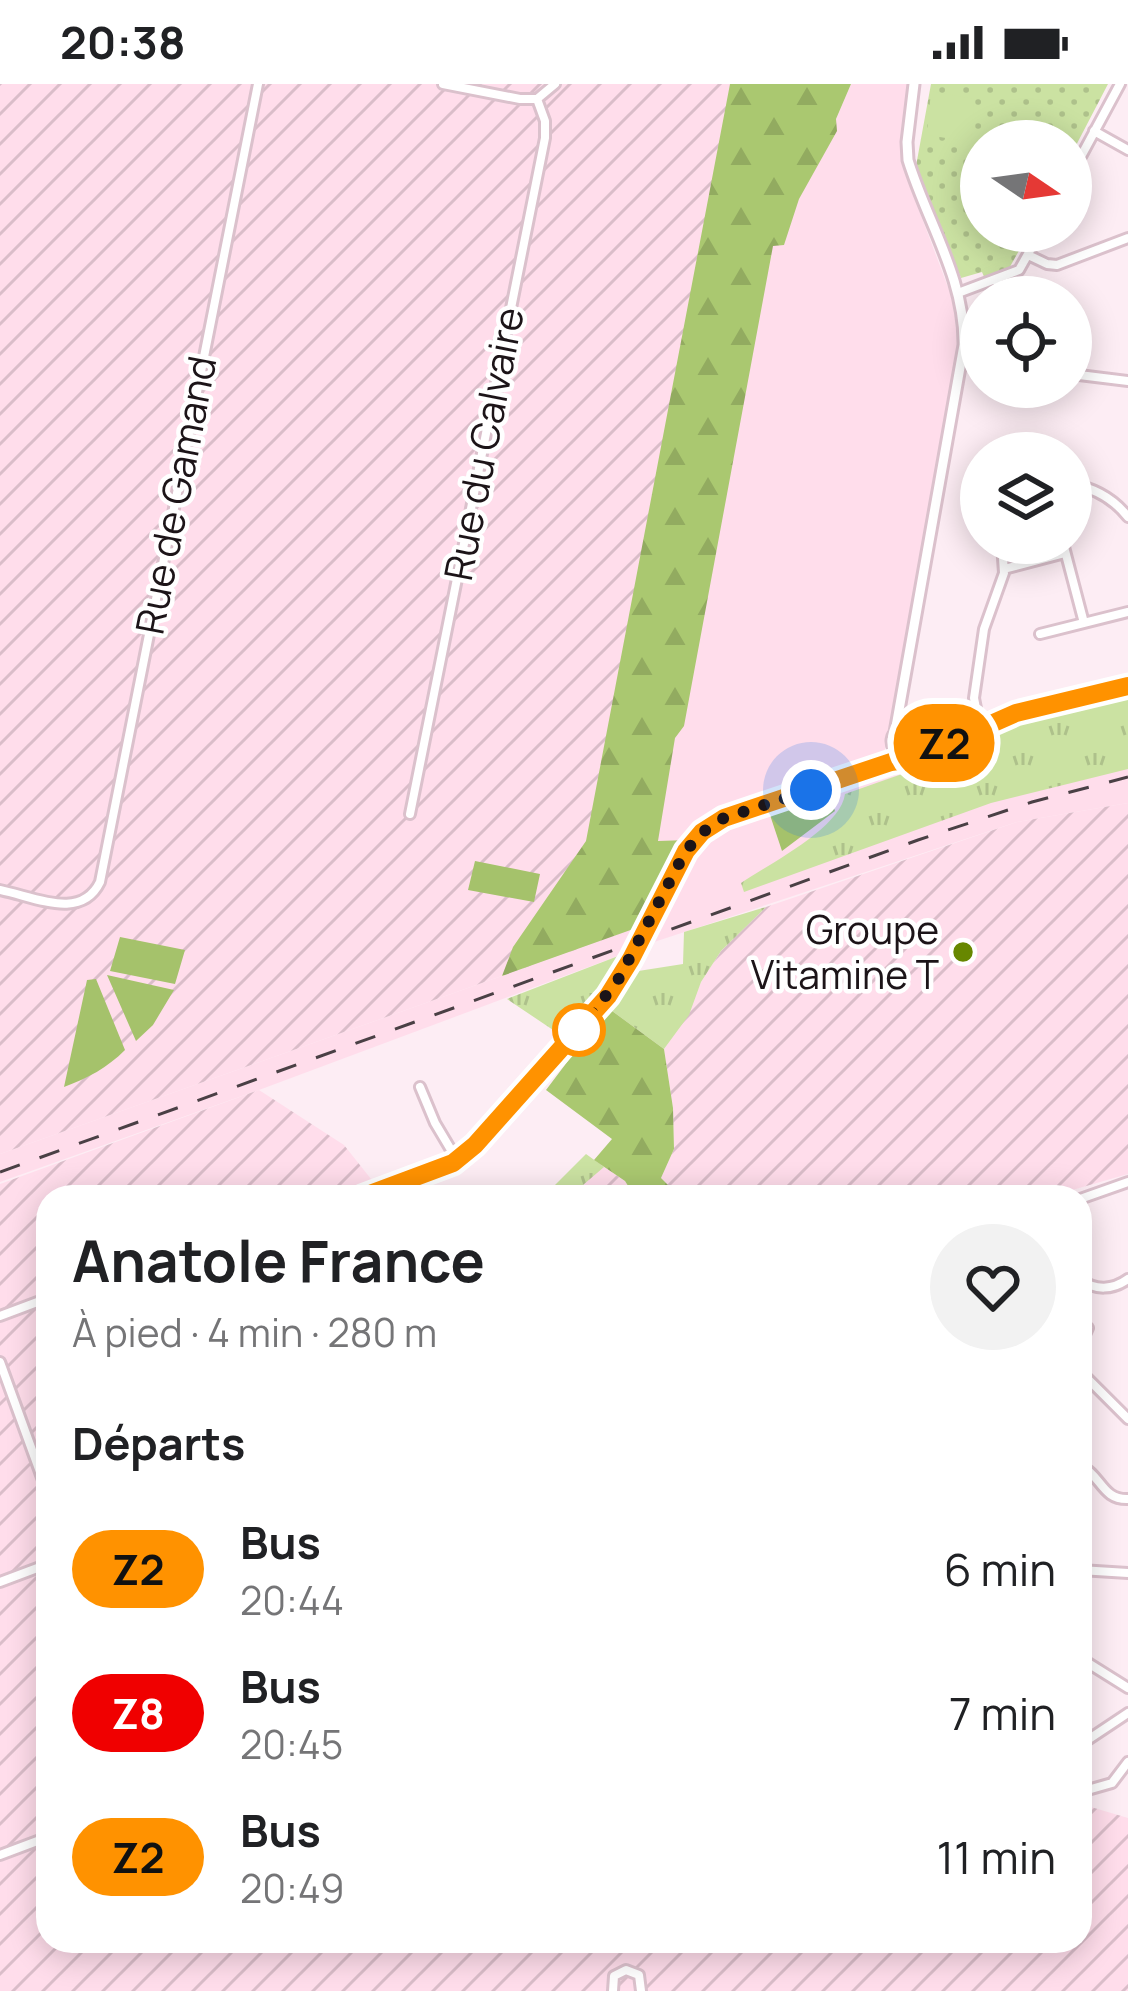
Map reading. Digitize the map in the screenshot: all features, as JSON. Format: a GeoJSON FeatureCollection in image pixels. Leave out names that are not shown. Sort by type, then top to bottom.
{"type":"FeatureCollection","features":[{"type":"Feature","properties":{"kind":"street","name":"Rue de Gamand"},"geometry":{"type":"LineString","coordinates":[[0,890],[61,904],[85,901],[96,890],[102,872],[258,84]]}},
{"type":"Feature","properties":{"kind":"street"},"geometry":{"type":"LineString","coordinates":[[443,84],[520,99],[537,99],[555,84]]}},
{"type":"Feature","properties":{"kind":"street"},"geometry":{"type":"LineString","coordinates":[[904,759],[894,753],[893,741],[963,360],[964,328],[958,293],[908,160],[914,84]]}},
{"type":"Feature","properties":{"kind":"street"},"geometry":{"type":"LineString","coordinates":[[1092,135],[1120,84]]}},
{"type":"Feature","properties":{"kind":"street","name":"Rue du Calvaire"},"geometry":{"type":"LineString","coordinates":[[410,814],[545,138],[537,99]]}},
{"type":"Feature","properties":{"kind":"street"},"geometry":{"type":"LineString","coordinates":[[1094,131],[1128,150]]}},
{"type":"Feature","properties":{"kind":"street"},"geometry":{"type":"LineString","coordinates":[[1028,255],[1057,265],[1128,238]]}},
{"type":"Feature","properties":{"kind":"street"},"geometry":{"type":"LineString","coordinates":[[1004,276],[1020,269],[1030,252]]}},
{"type":"Feature","properties":{"kind":"street"},"geometry":{"type":"LineString","coordinates":[[1092,377],[1128,381]]}},
{"type":"Feature","properties":{"kind":"street"},"geometry":{"type":"LineString","coordinates":[[1092,491],[1118,505],[1128,517]]}},
{"type":"Feature","properties":{"kind":"street"},"geometry":{"type":"LineString","coordinates":[[980,729],[974,698],[982,633],[1004,564]]}},
{"type":"Feature","properties":{"kind":"street"},"geometry":{"type":"LineString","coordinates":[[1004,569],[1018,564]]}},
{"type":"Feature","properties":{"kind":"street"},"geometry":{"type":"LineString","coordinates":[[1068,564],[1084,623]]}},
{"type":"Feature","properties":{"kind":"street"},"geometry":{"type":"LineString","coordinates":[[1040,634],[1128,612]]}},
{"type":"Feature","properties":{"kind":"street"},"geometry":{"type":"LineString","coordinates":[[403,1185],[457,1160],[475,1145],[608,996],[697,836],[724,818],[904,759],[1029,710],[1128,686]]}},
{"type":"Feature","properties":{"kind":"street"},"geometry":{"type":"LineString","coordinates":[[902,691],[904,718],[920,743],[917,754]]}},
{"type":"Feature","properties":{"kind":"street"},"geometry":{"type":"LineString","coordinates":[[872,770],[901,731],[931,740],[952,740]]}},
{"type":"Feature","properties":{"kind":"street"},"geometry":{"type":"LineString","coordinates":[[419,1087],[457,1160]]}},
{"type":"Feature","properties":{"kind":"street"},"geometry":{"type":"LineString","coordinates":[[1092,1195],[1128,1182]]}},
{"type":"Feature","properties":{"kind":"street"},"geometry":{"type":"LineString","coordinates":[[1092,1286],[1116,1286],[1128,1279]]}},
{"type":"Feature","properties":{"kind":"street"},"geometry":{"type":"LineString","coordinates":[[0,1316],[36,1302]]}},
{"type":"Feature","properties":{"kind":"street"},"geometry":{"type":"LineString","coordinates":[[0,1363],[36,1461]]}},
{"type":"Feature","properties":{"kind":"street"},"geometry":{"type":"LineString","coordinates":[[1092,1383],[1128,1419]]}},
{"type":"Feature","properties":{"kind":"street"},"geometry":{"type":"LineString","coordinates":[[1092,1472],[1110,1496],[1128,1499]]}},
{"type":"Feature","properties":{"kind":"street"},"geometry":{"type":"LineString","coordinates":[[0,1582],[36,1568]]}},
{"type":"Feature","properties":{"kind":"street"},"geometry":{"type":"LineString","coordinates":[[1092,1571],[1128,1573]]}},
{"type":"Feature","properties":{"kind":"street"},"geometry":{"type":"LineString","coordinates":[[1092,1666],[1128,1688]]}},
{"type":"Feature","properties":{"kind":"street"},"geometry":{"type":"LineString","coordinates":[[1092,1736],[1128,1713]]}},
{"type":"Feature","properties":{"kind":"street"},"geometry":{"type":"LineString","coordinates":[[1092,1789],[1112,1783],[1128,1762]]}},
{"type":"Feature","properties":{"kind":"street"},"geometry":{"type":"LineString","coordinates":[[0,1855],[36,1842]]}},
{"type":"Feature","properties":{"kind":"street"},"geometry":{"type":"LineString","coordinates":[[613,1991],[614,1976],[626,1970],[639,1976],[641,1991]]}},
{"type":"Feature","properties":{"kind":"shaded area"},"geometry":{"type":"Polygon","coordinates":[[[0,84],[758,84],[592,944],[0,1154],[0,84]]]}},
{"type":"Feature","properties":{"kind":"shaded area"},"geometry":{"type":"Polygon","coordinates":[[[758,84],[836,119],[851,84],[908,84],[902,165],[954,303],[958,356],[879,781],[1021,724],[1128,692],[1128,803],[1017,822],[645,945],[654,924],[639,927],[626,953],[0,1182],[0,1154],[592,944],[758,84]]]}},
{"type":"Feature","properties":{"kind":"shaded area"},"geometry":{"type":"Polygon","coordinates":[[[830,797],[835,811],[782,851],[770,815],[830,797]]]}},
{"type":"Feature","properties":{"kind":"shaded area"},"geometry":{"type":"Polygon","coordinates":[[[1128,803],[1128,1174],[1090,1185],[668,1185],[661,1178],[674,1149],[673,1108],[664,1049],[721,951],[766,907],[1017,822],[1128,803]]]}},
{"type":"Feature","properties":{"kind":"shaded area"},"geometry":{"type":"Polygon","coordinates":[[[475,861],[540,874],[534,902],[468,890],[475,861]]]}},
{"type":"Feature","properties":{"kind":"shaded area"},"geometry":{"type":"Polygon","coordinates":[[[120,937],[185,950],[175,984],[110,971],[120,937]]]}},
{"type":"Feature","properties":{"kind":"shaded area"},"geometry":{"type":"Polygon","coordinates":[[[107,975],[174,990],[153,1025],[136,1041],[107,975]]]}},
{"type":"Feature","properties":{"kind":"shaded area"},"geometry":{"type":"Polygon","coordinates":[[[96,979],[125,1050],[97,1072],[64,1087],[87,980],[96,979]]]}},
{"type":"Feature","properties":{"kind":"shaded area"},"geometry":{"type":"Polygon","coordinates":[[[259,1090],[344,1145],[373,1185],[36,1185],[36,1953],[1092,1953],[1092,1807],[1128,1818],[1128,1991],[0,1991],[0,1184],[259,1090]]]}},
{"type":"Feature","properties":{"kind":"shaded area"},"geometry":{"type":"Polygon","coordinates":[[[594,1160],[628,1185],[572,1185],[594,1160]]]}},
{"type":"Feature","properties":{"kind":"green space"},"geometry":{"type":"Polygon","coordinates":[[[730,84],[851,84],[836,119],[837,131],[799,199],[784,245],[773,246],[684,726],[675,738],[658,841],[688,840],[639,927],[502,976],[513,947],[586,841],[730,84]]]}},
{"type":"Feature","properties":{"kind":"green space"},"geometry":{"type":"Polygon","coordinates":[[[931,84],[1108,84],[1089,120],[960,120],[960,252],[1018,252],[1005,276],[984,276],[982,272],[960,276],[916,166],[931,84]]]}},
{"type":"Feature","properties":{"kind":"green space"},"geometry":{"type":"Polygon","coordinates":[[[931,91],[974,99],[973,120],[960,120],[960,140],[927,135],[931,91]]]}},
{"type":"Feature","properties":{"kind":"green space"},"geometry":{"type":"Polygon","coordinates":[[[1128,692],[1128,769],[991,803],[744,892],[741,883],[831,820],[845,794],[1021,724],[1128,692]]]}},
{"type":"Feature","properties":{"kind":"green space"},"geometry":{"type":"Polygon","coordinates":[[[766,907],[721,951],[701,982],[689,1015],[664,1049],[608,1008],[632,972],[683,964],[684,932],[766,907]]]}},
{"type":"Feature","properties":{"kind":"green space"},"geometry":{"type":"Polygon","coordinates":[[[626,953],[591,998],[556,1032],[507,999],[626,953]]]}},
{"type":"Feature","properties":{"kind":"green space"},"geometry":{"type":"Polygon","coordinates":[[[608,1008],[664,1049],[673,1108],[674,1149],[661,1178],[668,1185],[628,1185],[594,1160],[612,1139],[546,1090],[608,1008]]]}},
{"type":"Feature","properties":{"kind":"green space"},"geometry":{"type":"Polygon","coordinates":[[[586,1154],[604,1167],[583,1185],[555,1185],[586,1154]]]}},
{"type":"Feature","properties":{"kind":"railway"},"geometry":{"type":"LineString","coordinates":[[0,1172],[918,840],[1032,802],[1128,777]]}},
{"type":"Feature","properties":{"kind":"bus line","name":"Z2"},"geometry":{"type":"LineString","coordinates":[[394,1185],[462,1157],[580,1030],[608,996],[686,851],[706,828],[724,818],[911,759],[927,748],[1016,713],[1128,686]]}},
{"type":"Feature","properties":{"kind":"place","name":"Groupe Vitamine T"},"geometry":{"type":"Point","coordinates":[963,952]}},
{"type":"Feature","properties":{"kind":"route"},"geometry":{"type":"LineString","coordinates":[[579,1030],[618,980],[697,836],[724,818],[811,790]]}}]}
